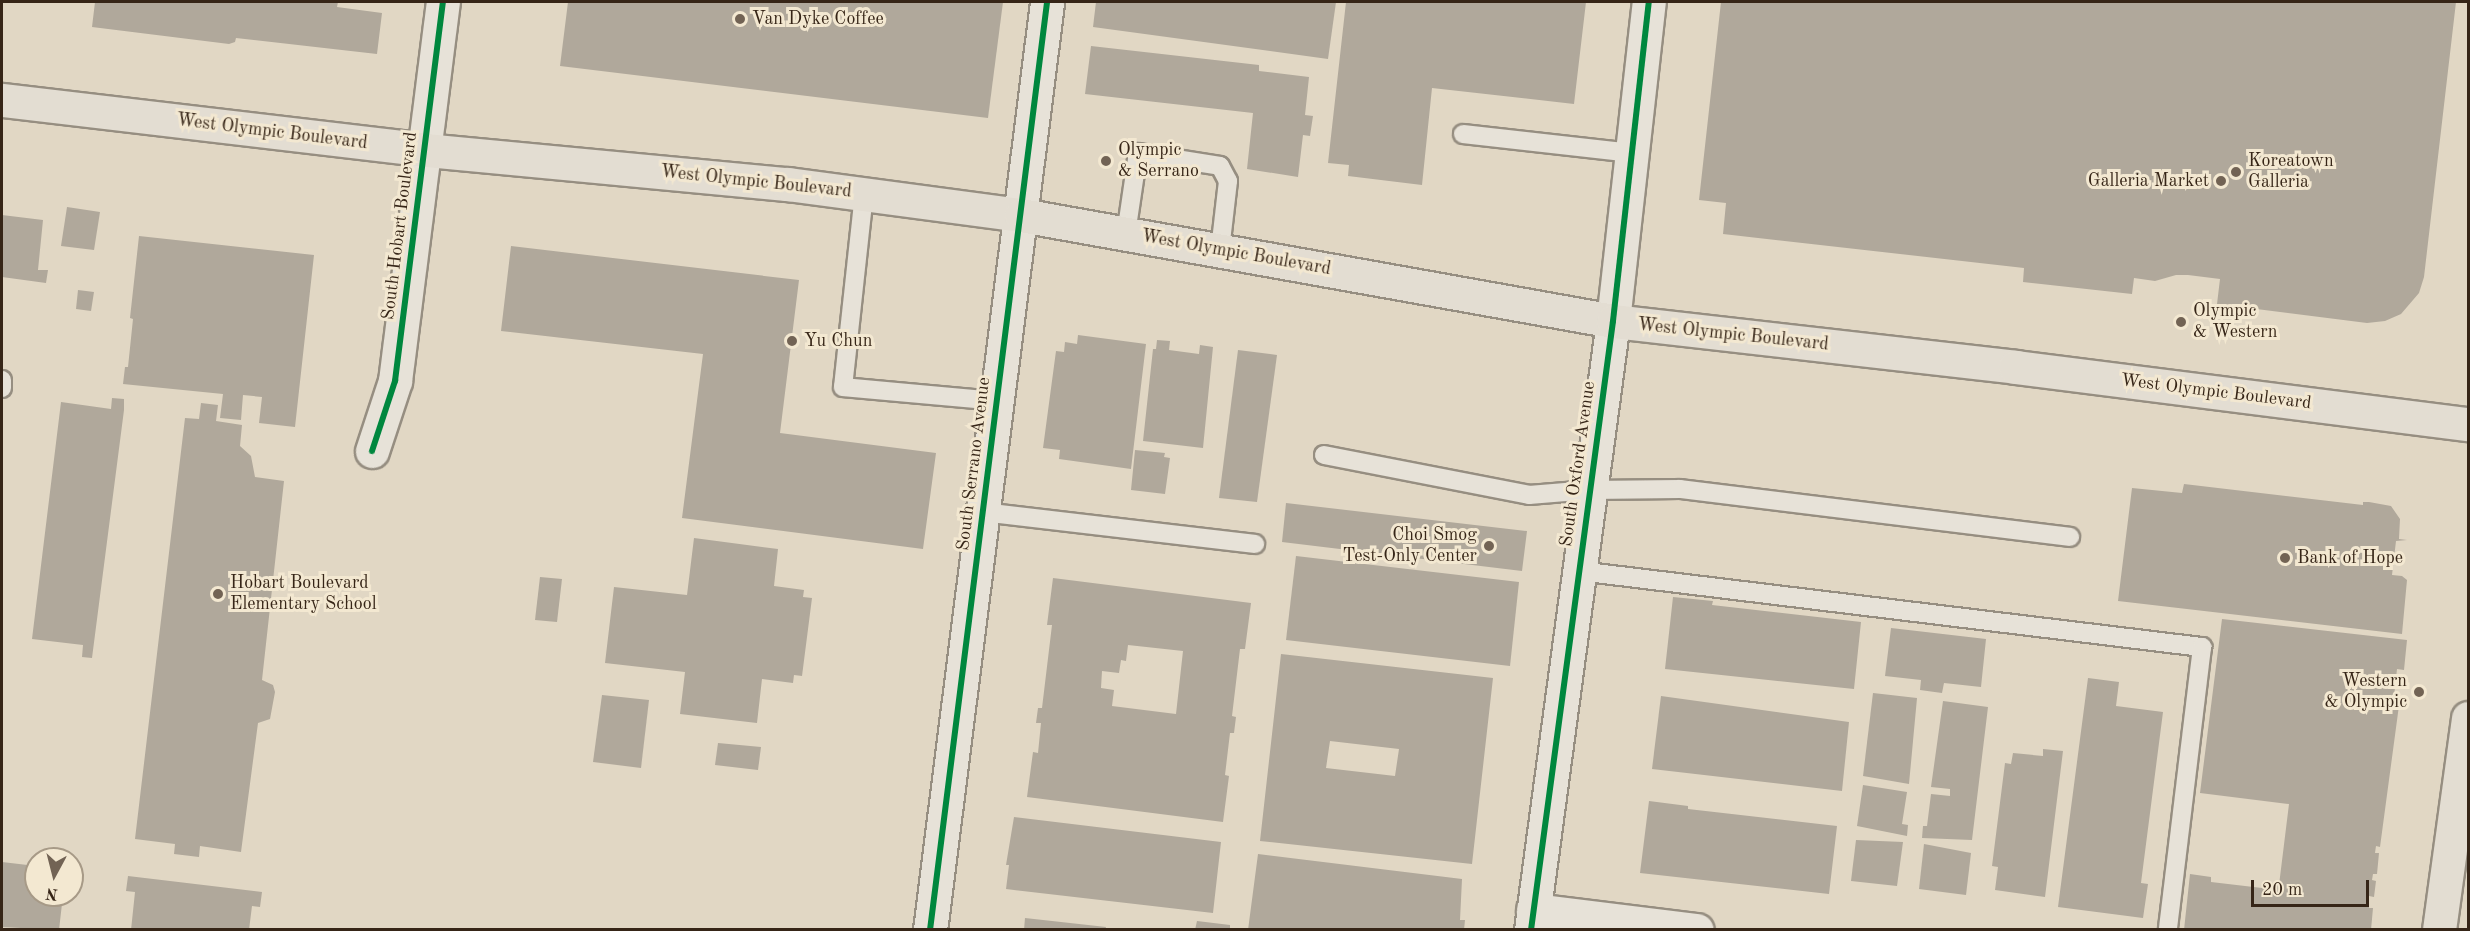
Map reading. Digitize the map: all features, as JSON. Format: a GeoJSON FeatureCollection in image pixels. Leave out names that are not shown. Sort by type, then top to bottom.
{"type":"FeatureCollection","features":[{"type":"Feature","properties":{"kind":"main road","name":"West Olympic Boulevard"},"geometry":{"type":"LineString","coordinates":[[2,100],[425,150],[776,183],[864,194],[1021,215],[1613,321],[2003,365],[2469,424]]}},
{"type":"Feature","properties":{"kind":"main road"},"geometry":{"type":"LineString","coordinates":[[2439,930],[2468,718]]}},
{"type":"Feature","properties":{"kind":"street","name":"South Hobart Boulevard"},"geometry":{"type":"LineString","coordinates":[[372,451],[395,381],[443,2]]}},
{"type":"Feature","properties":{"kind":"street","name":"South Serrano Avenue"},"geometry":{"type":"LineString","coordinates":[[930,930],[1047,2]]}},
{"type":"Feature","properties":{"kind":"street","name":"South Oxford Avenue"},"geometry":{"type":"LineString","coordinates":[[1532,920],[1613,321],[1649,2]]}},
{"type":"Feature","properties":{"kind":"street"},"geometry":{"type":"LineString","coordinates":[[1532,920],[1697,930]]}},
{"type":"Feature","properties":{"kind":"lane"},"geometry":{"type":"LineString","coordinates":[[1463,134],[1632,153]]}},
{"type":"Feature","properties":{"kind":"lane"},"geometry":{"type":"LineString","coordinates":[[1126,234],[1138,153],[1221,166],[1228,182],[1220,250]]}},
{"type":"Feature","properties":{"kind":"lane"},"geometry":{"type":"LineString","coordinates":[[864,194],[843,387],[997,401]]}},
{"type":"Feature","properties":{"kind":"lane"},"geometry":{"type":"LineString","coordinates":[[2,380],[2,388]]}},
{"type":"Feature","properties":{"kind":"lane"},"geometry":{"type":"LineString","coordinates":[[1324,456],[1528,495],[1590,490],[1680,489],[2070,537]]}},
{"type":"Feature","properties":{"kind":"lane"},"geometry":{"type":"LineString","coordinates":[[983,512],[1254,544]]}},
{"type":"Feature","properties":{"kind":"lane"},"geometry":{"type":"LineString","coordinates":[[1579,571],[2202,647],[2168,930]]}},
{"type":"Feature","properties":{"kind":"building"},"geometry":{"type":"Polygon","coordinates":[[[95,2],[338,2],[337,7],[382,13],[377,54],[236,38],[235,42],[229,44],[92,27],[95,2]]]}},
{"type":"Feature","properties":{"kind":"building"},"geometry":{"type":"Polygon","coordinates":[[[568,2],[1003,2],[988,118],[560,66],[568,2]]]}},
{"type":"Feature","properties":{"kind":"building"},"geometry":{"type":"Polygon","coordinates":[[[1096,2],[1336,2],[1328,59],[1093,27],[1096,2]]]}},
{"type":"Feature","properties":{"kind":"building"},"geometry":{"type":"Polygon","coordinates":[[[1346,2],[1586,2],[1574,104],[1432,88],[1422,185],[1348,176],[1349,165],[1328,163],[1346,2]]]}},
{"type":"Feature","properties":{"kind":"building"},"geometry":{"type":"Polygon","coordinates":[[[1721,2],[2456,2],[2424,277],[2419,293],[2401,314],[2385,321],[2367,323],[2217,304],[2220,279],[2188,275],[2176,275],[2155,281],[2134,278],[2132,294],[2023,282],[2024,268],[1723,234],[1726,203],[1699,200],[1721,2]]]}},
{"type":"Feature","properties":{"kind":"building"},"geometry":{"type":"Polygon","coordinates":[[[1091,46],[1259,65],[1259,71],[1309,77],[1305,115],[1313,116],[1310,136],[1303,135],[1298,177],[1247,169],[1253,113],[1085,94],[1091,46]]]}},
{"type":"Feature","properties":{"kind":"building"},"geometry":{"type":"Polygon","coordinates":[[[67,207],[100,212],[94,250],[61,246],[67,207]]]}},
{"type":"Feature","properties":{"kind":"building"},"geometry":{"type":"Polygon","coordinates":[[[2,215],[43,220],[38,270],[48,270],[46,283],[2,277],[2,215]]]}},
{"type":"Feature","properties":{"kind":"building"},"geometry":{"type":"Polygon","coordinates":[[[139,236],[314,255],[295,427],[259,423],[262,397],[243,395],[241,420],[220,418],[223,394],[123,384],[125,367],[128,367],[133,319],[130,318],[139,236]]]}},
{"type":"Feature","properties":{"kind":"building"},"geometry":{"type":"Polygon","coordinates":[[[511,246],[799,280],[780,433],[936,453],[923,549],[682,518],[703,354],[501,331],[511,246]]]}},
{"type":"Feature","properties":{"kind":"building"},"geometry":{"type":"Polygon","coordinates":[[[78,290],[94,292],[91,311],[76,309],[78,290]]]}},
{"type":"Feature","properties":{"kind":"building"},"geometry":{"type":"Polygon","coordinates":[[[1078,335],[1146,344],[1131,469],[1059,459],[1060,450],[1043,448],[1056,351],[1064,352],[1065,342],[1077,344],[1078,335]]]}},
{"type":"Feature","properties":{"kind":"building"},"geometry":{"type":"Polygon","coordinates":[[[1157,340],[1170,341],[1169,350],[1199,354],[1200,345],[1213,347],[1203,448],[1143,441],[1153,349],[1156,349],[1157,340]]]}},
{"type":"Feature","properties":{"kind":"building"},"geometry":{"type":"Polygon","coordinates":[[[1238,350],[1277,355],[1257,502],[1219,498],[1238,350]]]}},
{"type":"Feature","properties":{"kind":"building"},"geometry":{"type":"Polygon","coordinates":[[[112,398],[124,399],[124,410],[92,658],[82,657],[83,645],[32,639],[61,402],[111,409],[112,398]]]}},
{"type":"Feature","properties":{"kind":"building"},"geometry":{"type":"Polygon","coordinates":[[[201,403],[218,405],[216,421],[242,425],[240,446],[251,456],[255,477],[284,481],[262,680],[273,685],[275,692],[270,719],[258,723],[241,852],[200,846],[199,857],[174,854],[175,844],[135,839],[185,418],[199,419],[201,403]]]}},
{"type":"Feature","properties":{"kind":"building"},"geometry":{"type":"Polygon","coordinates":[[[1135,450],[1165,453],[1164,457],[1170,458],[1165,494],[1131,490],[1135,450]]]}},
{"type":"Feature","properties":{"kind":"building","name":"Bank of Hope"},"geometry":{"type":"Polygon","coordinates":[[[2184,484],[2363,505],[2363,502],[2369,502],[2391,506],[2400,519],[2399,539],[2407,540],[2396,541],[2392,575],[2402,576],[2407,580],[2402,634],[2118,601],[2132,488],[2182,493],[2184,484]]]}},
{"type":"Feature","properties":{"kind":"building"},"geometry":{"type":"Polygon","coordinates":[[[1286,503],[1527,531],[1522,571],[1282,542],[1286,503]]]}},
{"type":"Feature","properties":{"kind":"building"},"geometry":{"type":"Polygon","coordinates":[[[694,538],[778,549],[774,586],[804,590],[803,597],[812,598],[802,676],[794,675],[793,683],[762,679],[757,723],[680,714],[685,672],[605,663],[614,587],[687,595],[694,538]]]}},
{"type":"Feature","properties":{"kind":"building"},"geometry":{"type":"Polygon","coordinates":[[[1296,556],[1519,582],[1510,666],[1286,640],[1296,556]]]}},
{"type":"Feature","properties":{"kind":"building"},"geometry":{"type":"Polygon","coordinates":[[[540,577],[562,579],[557,622],[535,620],[540,577]]]}},
{"type":"Feature","properties":{"kind":"building"},"geometry":{"type":"Polygon","coordinates":[[[1053,578],[1251,603],[1245,649],[1240,649],[1232,716],[1236,717],[1234,733],[1230,733],[1225,775],[1229,776],[1223,822],[1027,797],[1033,752],[1038,753],[1041,723],[1036,723],[1038,708],[1042,708],[1052,625],[1047,625],[1053,578]],[[1128,645],[1126,661],[1121,660],[1119,673],[1102,671],[1101,688],[1114,690],[1112,706],[1176,714],[1183,651],[1128,645]]]}},
{"type":"Feature","properties":{"kind":"building"},"geometry":{"type":"Polygon","coordinates":[[[1673,597],[1713,601],[1712,605],[1861,622],[1854,689],[1665,669],[1673,597]]]}},
{"type":"Feature","properties":{"kind":"building"},"geometry":{"type":"Polygon","coordinates":[[[2222,619],[2407,640],[2404,670],[2397,669],[2394,697],[2400,698],[2380,847],[2376,846],[2375,853],[2379,853],[2377,874],[2373,874],[2372,880],[2376,881],[2374,897],[2369,896],[2369,908],[2373,908],[2371,930],[2184,930],[2190,874],[2211,877],[2211,882],[2262,888],[2263,883],[2279,885],[2289,804],[2200,793],[2222,619]]]}},
{"type":"Feature","properties":{"kind":"building"},"geometry":{"type":"Polygon","coordinates":[[[1891,628],[1986,639],[1981,687],[1944,683],[1942,693],[1920,690],[1921,680],[1885,676],[1891,628]]]}},
{"type":"Feature","properties":{"kind":"building"},"geometry":{"type":"Polygon","coordinates":[[[1281,654],[1493,678],[1472,864],[1260,841],[1281,654]],[[1330,741],[1326,768],[1395,776],[1399,749],[1330,741]]]}},
{"type":"Feature","properties":{"kind":"building"},"geometry":{"type":"Polygon","coordinates":[[[2088,678],[2119,682],[2116,706],[2163,712],[2141,883],[2148,884],[2143,918],[2058,907],[2088,678]]]}},
{"type":"Feature","properties":{"kind":"building"},"geometry":{"type":"Polygon","coordinates":[[[1873,693],[1917,698],[1909,784],[1863,776],[1873,693]]]}},
{"type":"Feature","properties":{"kind":"building"},"geometry":{"type":"Polygon","coordinates":[[[602,695],[649,700],[641,768],[593,762],[602,695]]]}},
{"type":"Feature","properties":{"kind":"building"},"geometry":{"type":"Polygon","coordinates":[[[1661,696],[1849,722],[1842,791],[1652,769],[1661,696]]]}},
{"type":"Feature","properties":{"kind":"building"},"geometry":{"type":"Polygon","coordinates":[[[1943,701],[1988,707],[1972,840],[1922,838],[1923,826],[1927,826],[1931,794],[1950,796],[1950,789],[1931,787],[1943,701]]]}},
{"type":"Feature","properties":{"kind":"building"},"geometry":{"type":"Polygon","coordinates":[[[718,743],[761,747],[758,770],[715,765],[718,743]]]}},
{"type":"Feature","properties":{"kind":"building"},"geometry":{"type":"Polygon","coordinates":[[[2043,749],[2063,751],[2045,897],[1995,890],[1998,867],[1992,866],[2005,763],[2011,764],[2013,753],[2043,756],[2043,749]]]}},
{"type":"Feature","properties":{"kind":"building"},"geometry":{"type":"Polygon","coordinates":[[[1863,785],[1907,792],[1902,824],[1908,825],[1907,836],[1857,826],[1863,785]]]}},
{"type":"Feature","properties":{"kind":"building"},"geometry":{"type":"Polygon","coordinates":[[[1649,801],[1688,806],[1688,809],[1837,826],[1829,894],[1640,873],[1649,801]]]}},
{"type":"Feature","properties":{"kind":"building"},"geometry":{"type":"Polygon","coordinates":[[[1014,817],[1221,842],[1213,913],[1006,889],[1009,865],[1006,865],[1014,817]]]}},
{"type":"Feature","properties":{"kind":"building"},"geometry":{"type":"Polygon","coordinates":[[[1856,840],[1903,842],[1897,886],[1851,881],[1856,840]]]}},
{"type":"Feature","properties":{"kind":"building"},"geometry":{"type":"Polygon","coordinates":[[[1924,844],[1971,853],[1966,895],[1919,889],[1924,844]]]}},
{"type":"Feature","properties":{"kind":"building"},"geometry":{"type":"Polygon","coordinates":[[[1258,854],[1462,879],[1460,920],[1465,920],[1464,930],[1248,930],[1258,854]]]}},
{"type":"Feature","properties":{"kind":"building"},"geometry":{"type":"Polygon","coordinates":[[[2,862],[24,865],[24,907],[62,907],[59,930],[2,927],[2,862]]]}},
{"type":"Feature","properties":{"kind":"building"},"geometry":{"type":"Polygon","coordinates":[[[128,876],[262,892],[260,907],[252,906],[249,930],[131,930],[135,892],[126,891],[128,876]]]}},
{"type":"Feature","properties":{"kind":"building"},"geometry":{"type":"Polygon","coordinates":[[[1025,918],[1106,927],[1105,930],[1024,930],[1025,918]]]}},
{"type":"Feature","properties":{"kind":"building"},"geometry":{"type":"Polygon","coordinates":[[[1197,921],[1230,925],[1230,930],[1195,930],[1197,921]]]}},
{"type":"Feature","properties":{"kind":"cycle path"},"geometry":{"type":"LineString","coordinates":[[372,451],[395,381],[443,2]]}},
{"type":"Feature","properties":{"kind":"cycle path"},"geometry":{"type":"LineString","coordinates":[[930,930],[1047,2]]}},
{"type":"Feature","properties":{"kind":"cycle path"},"geometry":{"type":"LineString","coordinates":[[1531,930],[1613,321],[1649,2]]}},
{"type":"Feature","properties":{"kind":"place","name":"Van Dyke Coffee"},"geometry":{"type":"Point","coordinates":[740,19]}},
{"type":"Feature","properties":{"kind":"place","name":"Olympic & Serrano"},"geometry":{"type":"Point","coordinates":[1106,161]}},
{"type":"Feature","properties":{"kind":"place","name":"Koreatown Galleria"},"geometry":{"type":"Point","coordinates":[2236,172]}},
{"type":"Feature","properties":{"kind":"place","name":"Galleria Market"},"geometry":{"type":"Point","coordinates":[2221,181]}},
{"type":"Feature","properties":{"kind":"place","name":"Olympic & Western"},"geometry":{"type":"Point","coordinates":[2181,322]}},
{"type":"Feature","properties":{"kind":"place","name":"Yu Chun"},"geometry":{"type":"Point","coordinates":[792,341]}},
{"type":"Feature","properties":{"kind":"place","name":"Choi Smog Test-Only Center"},"geometry":{"type":"Point","coordinates":[1489,546]}},
{"type":"Feature","properties":{"kind":"place","name":"Bank of Hope"},"geometry":{"type":"Point","coordinates":[2285,558]}},
{"type":"Feature","properties":{"kind":"place","name":"Hobart Boulevard Elementary School"},"geometry":{"type":"Point","coordinates":[218,594]}},
{"type":"Feature","properties":{"kind":"place","name":"Western & Olympic"},"geometry":{"type":"Point","coordinates":[2419,692]}}]}
